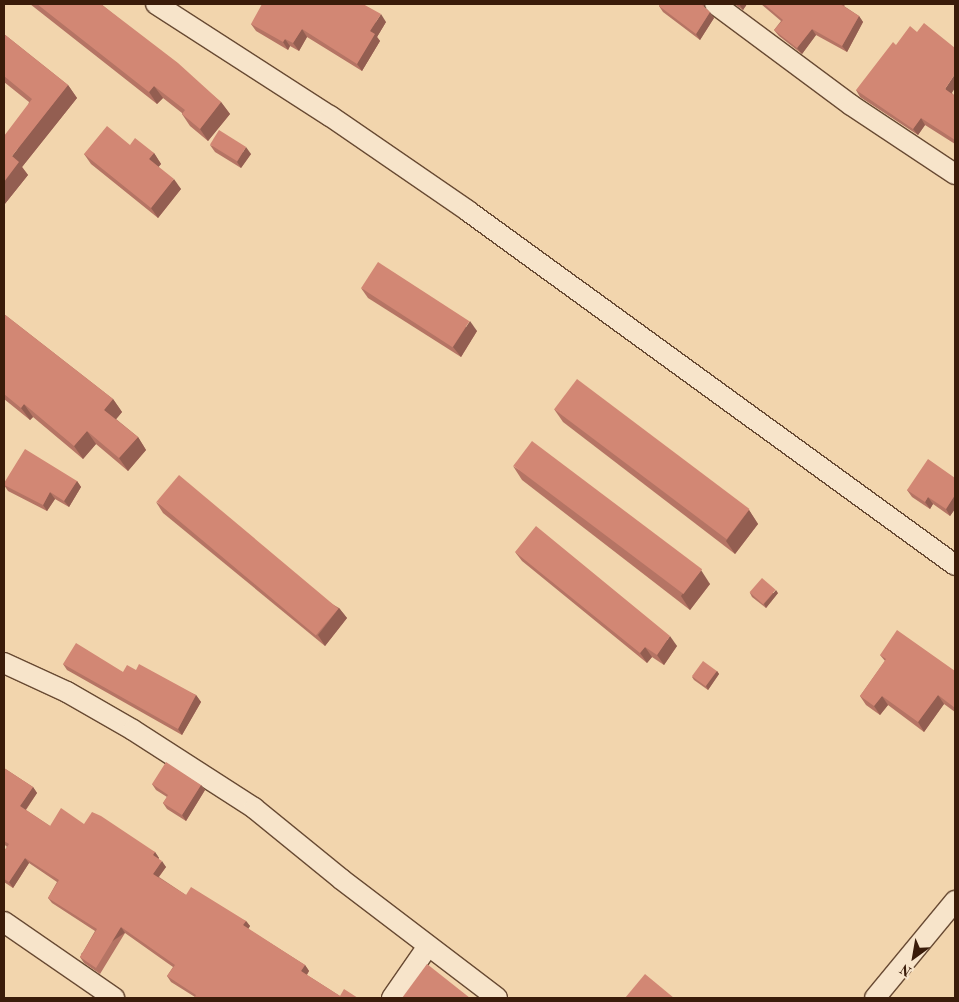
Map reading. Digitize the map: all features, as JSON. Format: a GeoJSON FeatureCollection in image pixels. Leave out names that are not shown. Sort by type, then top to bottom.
{"type":"FeatureCollection","features":[{"type":"Feature","properties":{"kind":"street"},"geometry":{"type":"LineString","coordinates":[[156,4],[330,116],[468,211],[955,566]]}},
{"type":"Feature","properties":{"kind":"street"},"geometry":{"type":"LineString","coordinates":[[714,4],[851,105],[955,174]]}},
{"type":"Feature","properties":{"kind":"street"},"geometry":{"type":"LineString","coordinates":[[4,662],[66,692],[133,730],[254,808],[428,946],[497,998]]}},
{"type":"Feature","properties":{"kind":"street"},"geometry":{"type":"LineString","coordinates":[[875,998],[955,901]]}},
{"type":"Feature","properties":{"kind":"street"},"geometry":{"type":"LineString","coordinates":[[4,922],[114,998]]}},
{"type":"Feature","properties":{"kind":"street"},"geometry":{"type":"LineString","coordinates":[[392,998],[428,946]]}},
{"type":"Feature","properties":{"kind":"building"},"geometry":{"type":"Polygon","coordinates":[[[37,4],[101,4],[178,63],[221,102],[200,129],[182,114],[185,110],[154,86],[149,92],[37,4]]]}},
{"type":"Feature","properties":{"kind":"building"},"geometry":{"type":"Polygon","coordinates":[[[262,4],[363,4],[381,14],[370,31],[375,34],[357,64],[302,29],[293,43],[285,39],[283,42],[251,24],[262,4]]]}},
{"type":"Feature","properties":{"kind":"building"},"geometry":{"type":"Polygon","coordinates":[[[660,4],[701,4],[710,12],[696,34],[659,6],[660,4]]]}},
{"type":"Feature","properties":{"kind":"building"},"geometry":{"type":"Polygon","coordinates":[[[764,4],[840,4],[859,16],[842,46],[812,29],[797,48],[774,30],[783,20],[764,4]]]}},
{"type":"Feature","properties":{"kind":"building"},"geometry":{"type":"Polygon","coordinates":[[[924,23],[955,48],[955,74],[945,89],[955,96],[955,140],[921,118],[913,129],[856,90],[893,42],[896,45],[910,26],[917,32],[924,23]]]}},
{"type":"Feature","properties":{"kind":"building"},"geometry":{"type":"Polygon","coordinates":[[[4,34],[68,85],[12,156],[19,162],[4,182],[4,136],[32,99],[4,76],[4,34]]]}},
{"type":"Feature","properties":{"kind":"building"},"geometry":{"type":"Polygon","coordinates":[[[107,126],[130,145],[135,138],[154,153],[149,159],[174,179],[151,208],[84,154],[107,126]]]}},
{"type":"Feature","properties":{"kind":"building"},"geometry":{"type":"Polygon","coordinates":[[[219,130],[246,147],[237,161],[210,144],[219,130]]]}},
{"type":"Feature","properties":{"kind":"building"},"geometry":{"type":"Polygon","coordinates":[[[378,262],[469,321],[453,347],[361,288],[378,262]]]}},
{"type":"Feature","properties":{"kind":"building"},"geometry":{"type":"Polygon","coordinates":[[[4,314],[113,399],[104,410],[138,437],[119,458],[87,431],[74,446],[24,404],[21,408],[4,394],[4,314]]]}},
{"type":"Feature","properties":{"kind":"building"},"geometry":{"type":"Polygon","coordinates":[[[577,379],[750,509],[727,539],[554,409],[577,379]]]}},
{"type":"Feature","properties":{"kind":"building"},"geometry":{"type":"Polygon","coordinates":[[[532,441],[702,569],[683,594],[513,466],[532,441]]]}},
{"type":"Feature","properties":{"kind":"building"},"geometry":{"type":"Polygon","coordinates":[[[25,449],[77,481],[64,501],[50,492],[43,505],[4,485],[25,449]]]}},
{"type":"Feature","properties":{"kind":"building"},"geometry":{"type":"Polygon","coordinates":[[[928,459],[955,478],[955,495],[946,509],[928,497],[925,502],[907,490],[928,459]]]}},
{"type":"Feature","properties":{"kind":"building"},"geometry":{"type":"Polygon","coordinates":[[[179,475],[338,609],[316,636],[157,502],[179,475]]]}},
{"type":"Feature","properties":{"kind":"building"},"geometry":{"type":"Polygon","coordinates":[[[536,526],[670,636],[657,655],[645,647],[640,653],[515,552],[536,526]]]}},
{"type":"Feature","properties":{"kind":"building"},"geometry":{"type":"Polygon","coordinates":[[[762,578],[776,590],[763,604],[750,592],[762,578]]]}},
{"type":"Feature","properties":{"kind":"building"},"geometry":{"type":"Polygon","coordinates":[[[897,630],[955,671],[955,708],[938,695],[918,722],[882,696],[874,706],[860,696],[886,659],[880,655],[897,630]]]}},
{"type":"Feature","properties":{"kind":"building"},"geometry":{"type":"Polygon","coordinates":[[[76,643],[123,672],[127,665],[136,670],[139,664],[196,695],[178,729],[63,664],[76,643]]]}},
{"type":"Feature","properties":{"kind":"building"},"geometry":{"type":"Polygon","coordinates":[[[703,661],[717,671],[706,686],[692,676],[703,661]]]}},
{"type":"Feature","properties":{"kind":"building"},"geometry":{"type":"Polygon","coordinates":[[[166,762],[201,785],[182,815],[163,803],[168,795],[152,784],[166,762]]]}},
{"type":"Feature","properties":{"kind":"building"},"geometry":{"type":"Polygon","coordinates":[[[4,768],[33,787],[20,806],[50,826],[61,808],[84,824],[92,812],[101,816],[155,852],[153,855],[162,861],[153,874],[186,895],[191,887],[246,921],[243,925],[305,965],[301,971],[340,996],[344,989],[358,998],[194,998],[196,995],[167,976],[175,965],[121,927],[96,968],[80,957],[97,929],[48,898],[59,880],[25,858],[9,882],[4,879],[4,851],[9,844],[4,841],[4,768]]]}},
{"type":"Feature","properties":{"kind":"building"},"geometry":{"type":"Polygon","coordinates":[[[427,964],[470,998],[402,998],[427,964]]]}},
{"type":"Feature","properties":{"kind":"building"},"geometry":{"type":"Polygon","coordinates":[[[645,974],[674,998],[625,998],[645,974]]]}}]}
